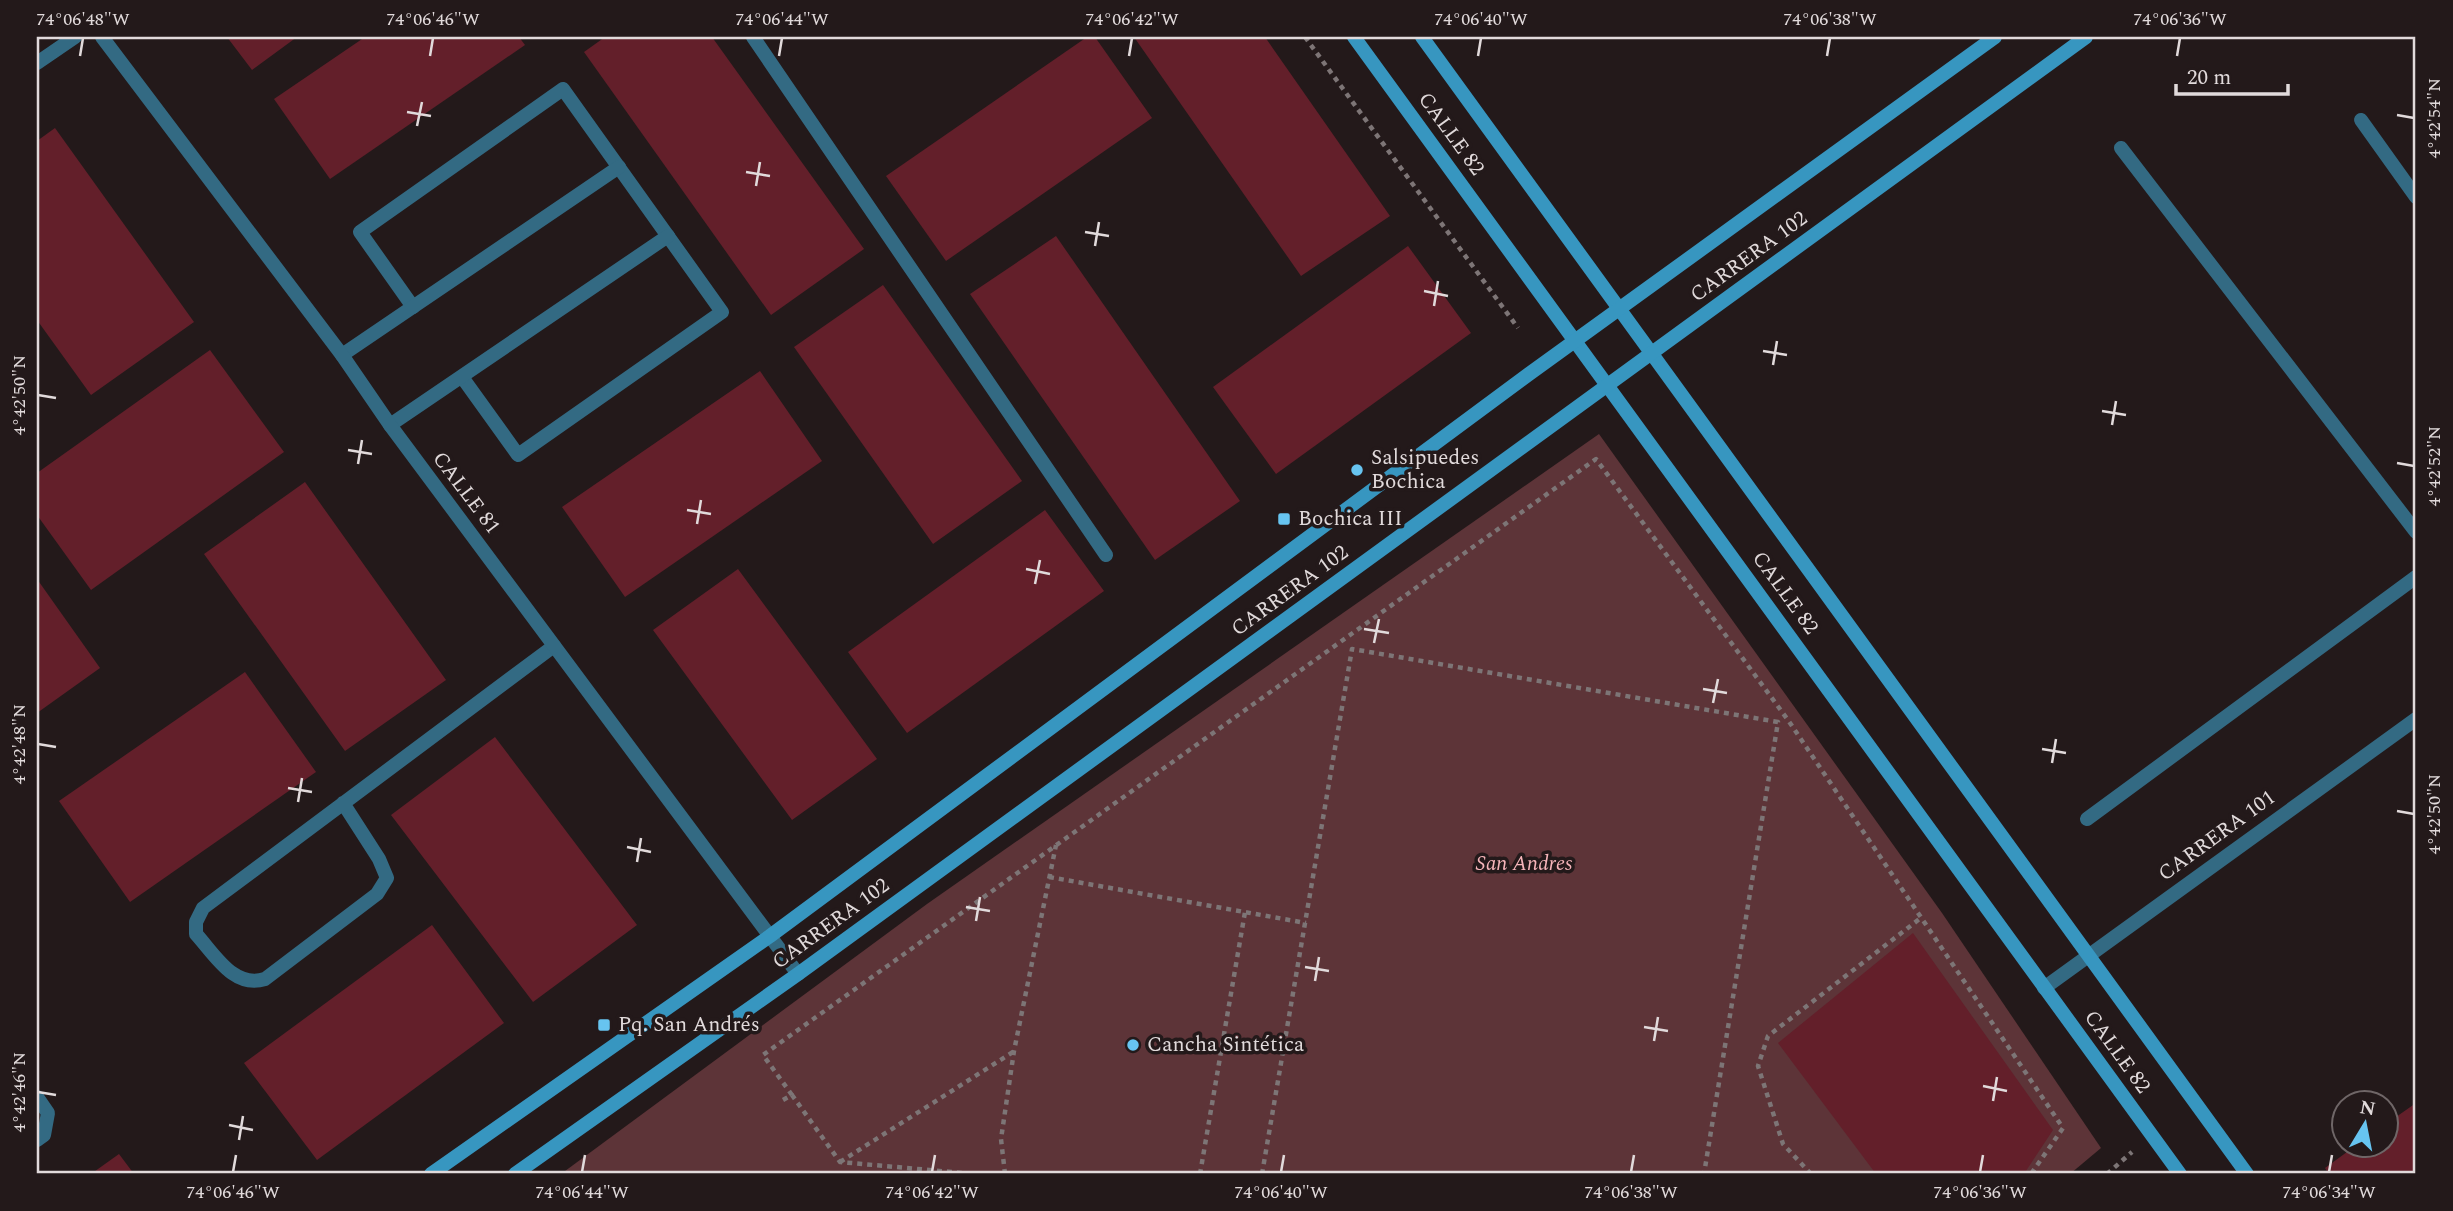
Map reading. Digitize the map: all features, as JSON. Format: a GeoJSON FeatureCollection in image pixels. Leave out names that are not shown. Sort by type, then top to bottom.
{"type":"FeatureCollection","features":[{"type":"Feature","properties":{"kind":"street"},"geometry":{"type":"LineString","coordinates":[[37,63],[75,37]]}},
{"type":"Feature","properties":{"kind":"street","name":"CALLE 81"},"geometry":{"type":"LineString","coordinates":[[102,37],[342,355],[390,425],[798,974]]}},
{"type":"Feature","properties":{"kind":"street"},"geometry":{"type":"LineString","coordinates":[[752,37],[1106,555]]}},
{"type":"Feature","properties":{"kind":"street","name":"CALLE 82"},"geometry":{"type":"LineString","coordinates":[[1354,37],[2180,1174]]}},
{"type":"Feature","properties":{"kind":"street","name":"CALLE 82"},"geometry":{"type":"LineString","coordinates":[[1422,37],[2247,1174]]}},
{"type":"Feature","properties":{"kind":"street","name":"CARRERA 102"},"geometry":{"type":"LineString","coordinates":[[431,1174],[770,936],[1576,340],[1995,37]]}},
{"type":"Feature","properties":{"kind":"street","name":"CARRERA 102"},"geometry":{"type":"LineString","coordinates":[[515,1174],[798,974],[2086,37]]}},
{"type":"Feature","properties":{"kind":"street"},"geometry":{"type":"LineString","coordinates":[[413,307],[360,232],[563,89],[722,312],[518,456],[462,377]]}},
{"type":"Feature","properties":{"kind":"street"},"geometry":{"type":"LineString","coordinates":[[2361,120],[2416,197]]}},
{"type":"Feature","properties":{"kind":"street"},"geometry":{"type":"LineString","coordinates":[[2121,148],[2416,532]]}},
{"type":"Feature","properties":{"kind":"street"},"geometry":{"type":"LineString","coordinates":[[342,355],[619,167]]}},
{"type":"Feature","properties":{"kind":"street"},"geometry":{"type":"LineString","coordinates":[[390,425],[668,236]]}},
{"type":"Feature","properties":{"kind":"street"},"geometry":{"type":"LineString","coordinates":[[2087,819],[2416,577]]}},
{"type":"Feature","properties":{"kind":"street"},"geometry":{"type":"LineString","coordinates":[[343,803],[379,859],[387,878],[377,894],[265,979],[252,983],[238,979],[196,934],[196,922],[203,908],[343,803],[554,646]]}},
{"type":"Feature","properties":{"kind":"street","name":"CARRERA 101"},"geometry":{"type":"LineString","coordinates":[[2044,988],[2416,719]]}},
{"type":"Feature","properties":{"kind":"street"},"geometry":{"type":"LineString","coordinates":[[37,1097],[48,1113],[44,1135],[37,1140]]}},
{"type":"Feature","properties":{"kind":"path"},"geometry":{"type":"LineString","coordinates":[[1305,37],[1518,328]]}},
{"type":"Feature","properties":{"kind":"path"},"geometry":{"type":"LineString","coordinates":[[974,1174],[839,1162],[763,1055],[1596,459],[1788,719],[2063,1128],[2031,1174]]}},
{"type":"Feature","properties":{"kind":"path"},"geometry":{"type":"LineString","coordinates":[[1262,1174],[1352,649],[1345,638]]}},
{"type":"Feature","properties":{"kind":"path"},"geometry":{"type":"LineString","coordinates":[[1352,649],[1778,722],[1704,1174]]}},
{"type":"Feature","properties":{"kind":"path"},"geometry":{"type":"LineString","coordinates":[[1005,1174],[1001,1139],[1014,1051],[1056,845]]}},
{"type":"Feature","properties":{"kind":"path"},"geometry":{"type":"LineString","coordinates":[[1049,877],[1306,923]]}},
{"type":"Feature","properties":{"kind":"path"},"geometry":{"type":"LineString","coordinates":[[1200,1174],[1245,912]]}},
{"type":"Feature","properties":{"kind":"path"},"geometry":{"type":"LineString","coordinates":[[1811,1174],[1783,1144],[1758,1066],[1768,1036],[1922,917]]}},
{"type":"Feature","properties":{"kind":"path"},"geometry":{"type":"LineString","coordinates":[[839,1162],[1014,1051]]}},
{"type":"Feature","properties":{"kind":"path"},"geometry":{"type":"LineString","coordinates":[[783,1100],[792,1095]]}},
{"type":"Feature","properties":{"kind":"path"},"geometry":{"type":"LineString","coordinates":[[2107,1174],[2151,1135]]}},
{"type":"Feature","properties":{"kind":"green space","name":"San Andres"},"geometry":{"type":"Polygon","coordinates":[[[1599,434],[1942,913],[2101,1148],[2070,1174],[561,1174],[927,904],[1599,434]]]}},
{"type":"Feature","properties":{"kind":"building"},"geometry":{"type":"Polygon","coordinates":[[[227,37],[297,37],[252,70],[227,37]]]}},
{"type":"Feature","properties":{"kind":"building"},"geometry":{"type":"Polygon","coordinates":[[[365,37],[519,37],[525,45],[330,179],[274,99],[365,37]]]}},
{"type":"Feature","properties":{"kind":"building"},"geometry":{"type":"Polygon","coordinates":[[[605,37],[712,37],[864,249],[771,315],[584,52],[605,37]]]}},
{"type":"Feature","properties":{"kind":"building"},"geometry":{"type":"Polygon","coordinates":[[[1087,37],[1095,37],[1152,118],[946,261],[886,176],[1087,37]]]}},
{"type":"Feature","properties":{"kind":"building"},"geometry":{"type":"Polygon","coordinates":[[[1134,37],[1265,37],[1390,216],[1301,276],[1134,37]]]}},
{"type":"Feature","properties":{"kind":"building"},"geometry":{"type":"Polygon","coordinates":[[[55,128],[194,322],[91,395],[37,320],[37,141],[55,128]]]}},
{"type":"Feature","properties":{"kind":"building"},"geometry":{"type":"Polygon","coordinates":[[[1056,236],[1240,501],[1155,560],[970,294],[1056,236]]]}},
{"type":"Feature","properties":{"kind":"building"},"geometry":{"type":"Polygon","coordinates":[[[1408,246],[1471,333],[1276,474],[1213,387],[1408,246]]]}},
{"type":"Feature","properties":{"kind":"building"},"geometry":{"type":"Polygon","coordinates":[[[883,285],[1022,481],[933,544],[794,347],[883,285]]]}},
{"type":"Feature","properties":{"kind":"building"},"geometry":{"type":"Polygon","coordinates":[[[210,350],[284,452],[91,590],[37,515],[37,473],[210,350]]]}},
{"type":"Feature","properties":{"kind":"building"},"geometry":{"type":"Polygon","coordinates":[[[760,371],[822,461],[625,597],[562,507],[760,371]]]}},
{"type":"Feature","properties":{"kind":"building"},"geometry":{"type":"Polygon","coordinates":[[[305,482],[446,680],[345,751],[204,554],[305,482]]]}},
{"type":"Feature","properties":{"kind":"building"},"geometry":{"type":"Polygon","coordinates":[[[1045,510],[1104,591],[907,733],[848,652],[1045,510]]]}},
{"type":"Feature","properties":{"kind":"building"},"geometry":{"type":"Polygon","coordinates":[[[738,569],[877,759],[792,820],[653,630],[738,569]]]}},
{"type":"Feature","properties":{"kind":"building"},"geometry":{"type":"Polygon","coordinates":[[[37,579],[100,668],[37,713],[37,579]]]}},
{"type":"Feature","properties":{"kind":"building"},"geometry":{"type":"Polygon","coordinates":[[[245,672],[316,772],[130,902],[59,801],[245,672]]]}},
{"type":"Feature","properties":{"kind":"building"},"geometry":{"type":"Polygon","coordinates":[[[495,737],[637,925],[533,1002],[391,815],[495,737]]]}},
{"type":"Feature","properties":{"kind":"building"},"geometry":{"type":"Polygon","coordinates":[[[432,925],[504,1023],[317,1160],[244,1063],[432,925]]]}},
{"type":"Feature","properties":{"kind":"building"},"geometry":{"type":"Polygon","coordinates":[[[1913,933],[2053,1130],[2024,1174],[1876,1174],[1778,1043],[1913,933]]]}},
{"type":"Feature","properties":{"kind":"building"},"geometry":{"type":"Polygon","coordinates":[[[2416,1103],[2416,1174],[2329,1174],[2325,1168],[2339,1158],[2400,1158],[2400,1114],[2416,1103]]]}},
{"type":"Feature","properties":{"kind":"building"},"geometry":{"type":"Polygon","coordinates":[[[119,1154],[134,1174],[91,1174],[119,1154]]]}},
{"type":"Feature","properties":{"kind":"place","name":"Salsipuedes Bochica"},"geometry":{"type":"Point","coordinates":[1357,470]}},
{"type":"Feature","properties":{"kind":"place","name":"Bochica III"},"geometry":{"type":"Point","coordinates":[1284,519]}},
{"type":"Feature","properties":{"kind":"place","name":"Pq. San Andrés"},"geometry":{"type":"Point","coordinates":[604,1025]}},
{"type":"Feature","properties":{"kind":"place","name":"Cancha Sintética"},"geometry":{"type":"Point","coordinates":[1133,1045]}}]}
